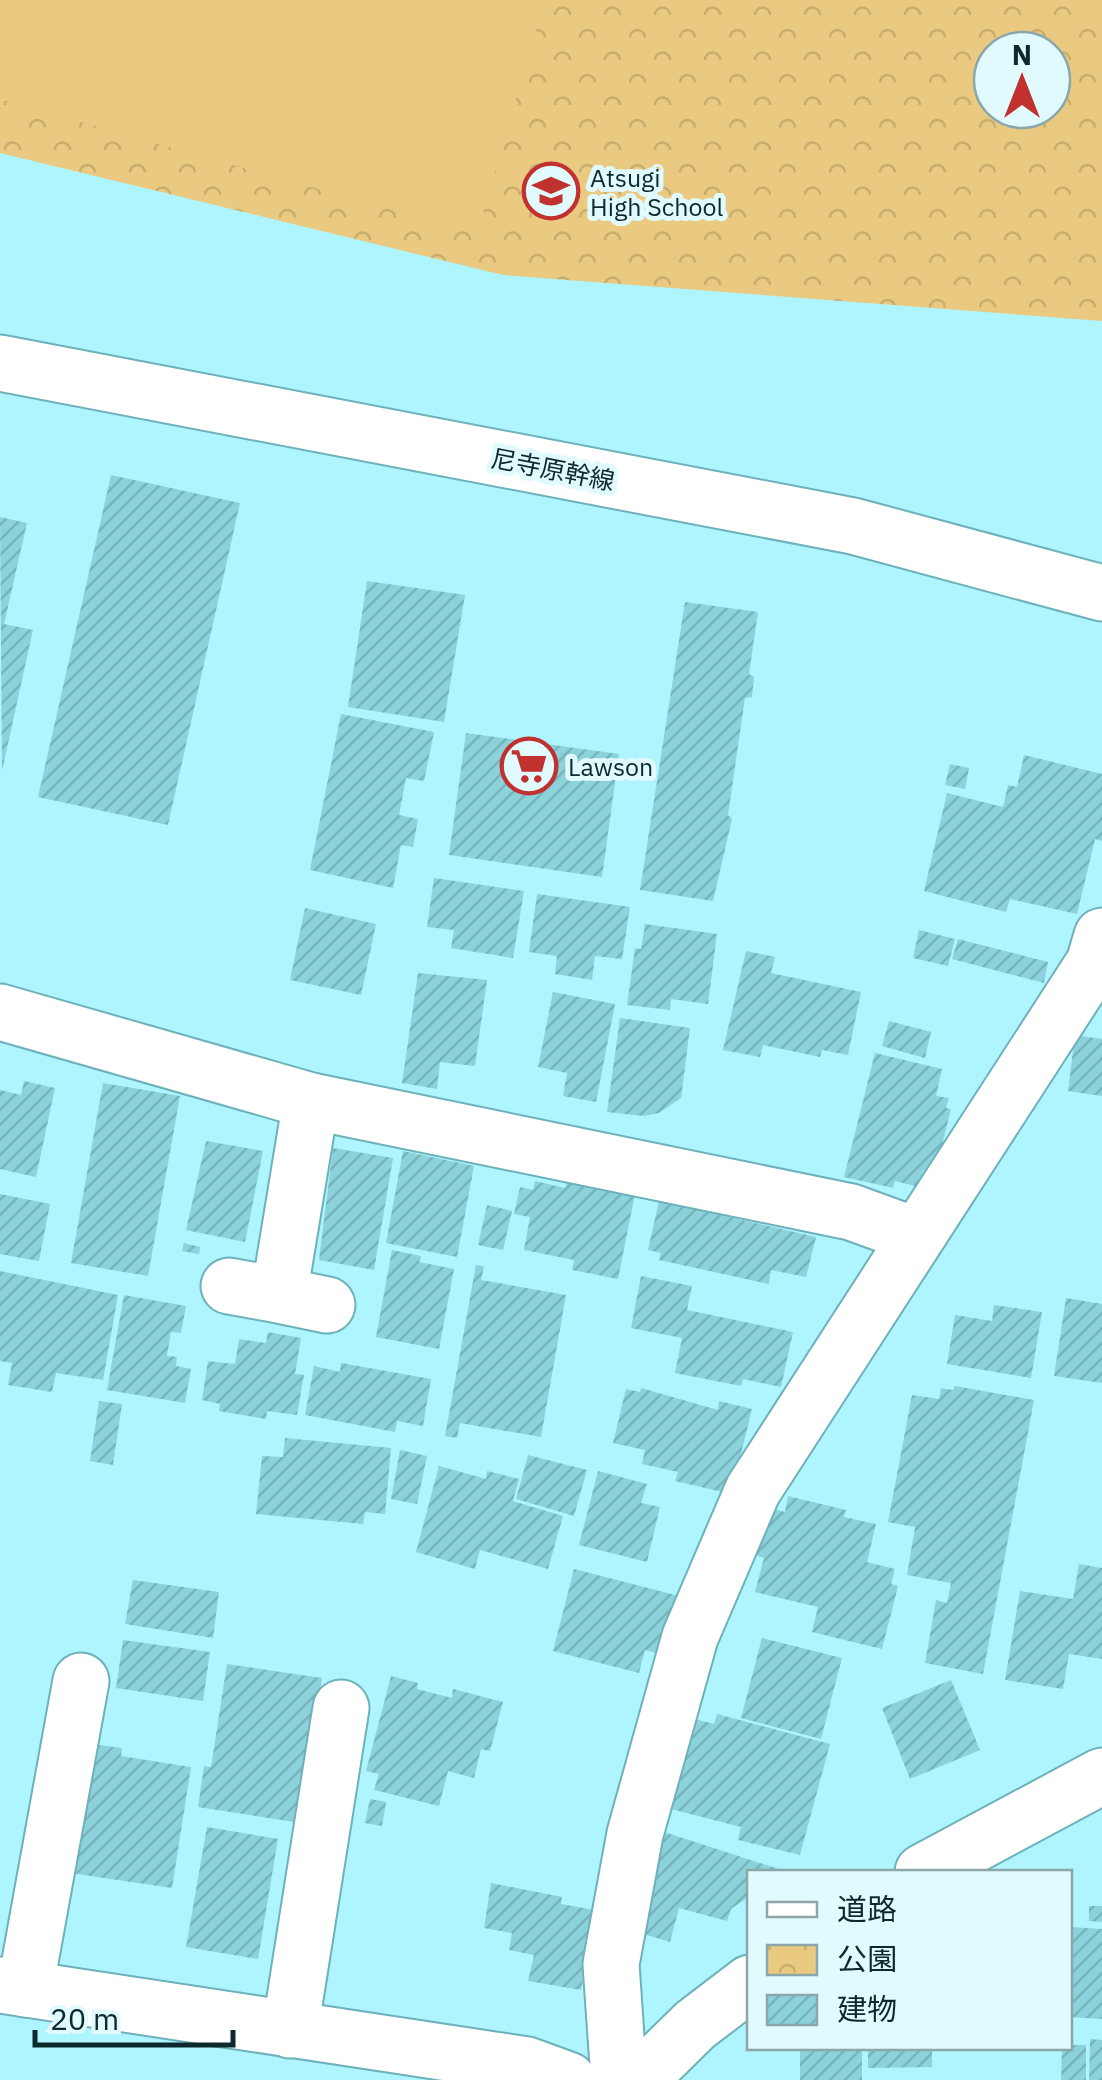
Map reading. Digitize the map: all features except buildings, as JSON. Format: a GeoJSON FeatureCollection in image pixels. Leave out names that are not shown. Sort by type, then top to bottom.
{"type":"FeatureCollection","features":[{"type":"Feature","properties":{"kind":"street","name":"尼寺原幹線"},"geometry":{"type":"LineString","coordinates":[[0,363],[853,526],[1102,592]]}},
{"type":"Feature","properties":{"kind":"street"},"geometry":{"type":"LineString","coordinates":[[620,2080],[611,1964],[635,1834],[690,1636],[752,1490],[1100,950]]}},
{"type":"Feature","properties":{"kind":"street"},"geometry":{"type":"LineString","coordinates":[[0,1012],[311,1101],[851,1212],[916,1236]]}},
{"type":"Feature","properties":{"kind":"street"},"geometry":{"type":"LineString","coordinates":[[278,1295],[311,1101]]}},
{"type":"Feature","properties":{"kind":"street"},"geometry":{"type":"LineString","coordinates":[[82,1682],[12,1987],[527,2064],[568,2080]]}},
{"type":"Feature","properties":{"kind":"street"},"geometry":{"type":"LineString","coordinates":[[290,2030],[341,1708]]}},
{"type":"Feature","properties":{"kind":"street"},"geometry":{"type":"LineString","coordinates":[[927,1870],[1102,1776]]}},
{"type":"Feature","properties":{"kind":"street"},"geometry":{"type":"LineString","coordinates":[[639,2080],[695,2025],[747,1986]]}},
{"type":"Feature","properties":{"kind":"green space","name":"Atsugi High School"},"geometry":{"type":"Polygon","coordinates":[[[0,0],[1102,0],[1102,321],[503,275],[0,153],[0,0]]]}},
{"type":"Feature","properties":{"kind":"green space"},"geometry":{"type":"Polygon","coordinates":[[[0,0],[545,0],[477,234],[0,99],[0,0]]]}},
{"type":"Feature","properties":{"kind":"place","name":"Atsugi High School"},"geometry":{"type":"Point","coordinates":[551,191]}},
{"type":"Feature","properties":{"kind":"place","name":"Lawson"},"geometry":{"type":"Point","coordinates":[529,766]}}]}
